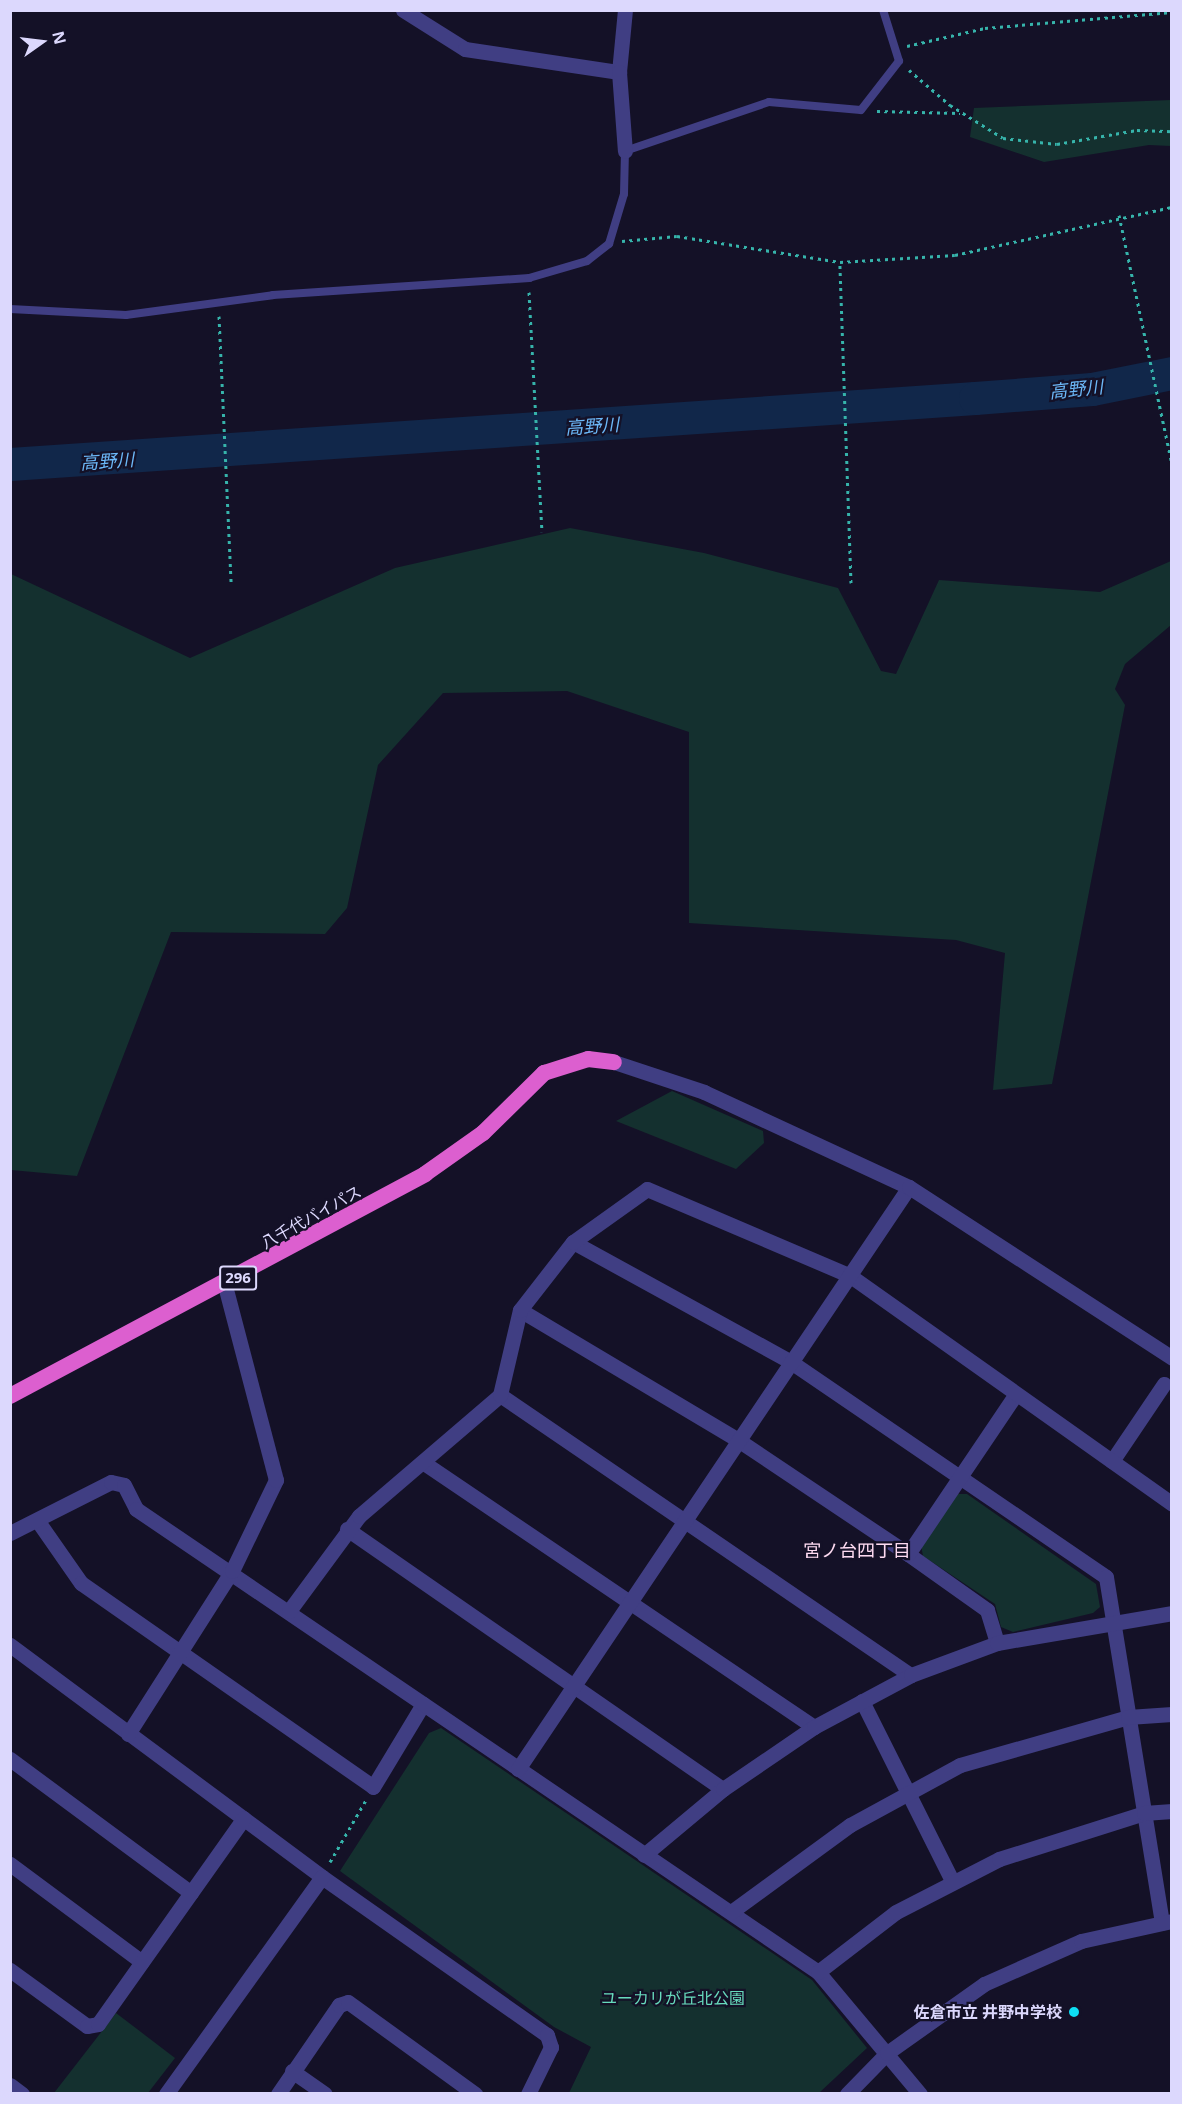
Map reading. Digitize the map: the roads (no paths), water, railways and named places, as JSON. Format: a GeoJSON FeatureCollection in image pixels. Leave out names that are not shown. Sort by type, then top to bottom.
{"type":"FeatureCollection","features":[{"type":"Feature","properties":{"kind":"highway","name":"八千代バイパス"},"geometry":{"type":"LineString","coordinates":[[10,1395],[225,1285],[461,1151],[544,1073],[588,1059],[614,1062]]}},
{"type":"Feature","properties":{"kind":"street"},"geometry":{"type":"LineString","coordinates":[[403,10],[465,49],[619,72]]}},
{"type":"Feature","properties":{"kind":"street"},"geometry":{"type":"LineString","coordinates":[[624,10],[619,72],[625,151]]}},
{"type":"Feature","properties":{"kind":"street"},"geometry":{"type":"LineString","coordinates":[[614,1062],[704,1092],[909,1187],[1172,1358]]}},
{"type":"Feature","properties":{"kind":"street"},"geometry":{"type":"LineString","coordinates":[[518,1769],[909,1187]]}},
{"type":"Feature","properties":{"kind":"street"},"geometry":{"type":"LineString","coordinates":[[289,1611],[347,1529],[500,1395],[520,1310],[573,1242],[647,1189],[849,1275],[1172,1504]]}},
{"type":"Feature","properties":{"kind":"street"},"geometry":{"type":"LineString","coordinates":[[573,1242],[791,1362],[958,1479],[1106,1577],[1144,1814],[1167,1922],[1082,1941],[1022,1965],[949,2006],[887,2053],[847,2094]]}},
{"type":"Feature","properties":{"kind":"street"},"geometry":{"type":"LineString","coordinates":[[128,1734],[232,1571],[272,1494],[276,1468],[225,1285]]}},
{"type":"Feature","properties":{"kind":"street"},"geometry":{"type":"LineString","coordinates":[[520,1310],[738,1440],[908,1554],[987,1610],[997,1643]]}},
{"type":"Feature","properties":{"kind":"street"},"geometry":{"type":"LineString","coordinates":[[1112,1461],[1164,1384]]}},
{"type":"Feature","properties":{"kind":"street"},"geometry":{"type":"LineString","coordinates":[[908,1554],[1016,1394]]}},
{"type":"Feature","properties":{"kind":"street"},"geometry":{"type":"LineString","coordinates":[[500,1395],[911,1675]]}},
{"type":"Feature","properties":{"kind":"street"},"geometry":{"type":"LineString","coordinates":[[424,1463],[814,1727]]}},
{"type":"Feature","properties":{"kind":"street"},"geometry":{"type":"LineString","coordinates":[[10,1533],[111,1482],[124,1485],[136,1509],[232,1571],[423,1704],[818,1972],[920,2094]]}},
{"type":"Feature","properties":{"kind":"street"},"geometry":{"type":"LineString","coordinates":[[37,1520],[81,1583],[373,1787],[423,1704]]}},
{"type":"Feature","properties":{"kind":"street"},"geometry":{"type":"LineString","coordinates":[[347,1529],[723,1789]]}},
{"type":"Feature","properties":{"kind":"street"},"geometry":{"type":"LineString","coordinates":[[644,1855],[723,1789],[814,1727],[911,1675],[997,1643],[1172,1613]]}},
{"type":"Feature","properties":{"kind":"street"},"geometry":{"type":"LineString","coordinates":[[10,1645],[322,1877],[547,2035],[551,2047],[528,2094]]}},
{"type":"Feature","properties":{"kind":"street"},"geometry":{"type":"LineString","coordinates":[[862,1701],[952,1881]]}},
{"type":"Feature","properties":{"kind":"street"},"geometry":{"type":"LineString","coordinates":[[731,1912],[799,1859],[907,1792],[960,1765],[1128,1718],[1172,1714]]}},
{"type":"Feature","properties":{"kind":"street"},"geometry":{"type":"LineString","coordinates":[[10,1759],[190,1893]]}},
{"type":"Feature","properties":{"kind":"street"},"geometry":{"type":"LineString","coordinates":[[818,1972],[897,1912],[952,1881],[1050,1841],[1144,1814],[1172,1811]]}},
{"type":"Feature","properties":{"kind":"street"},"geometry":{"type":"LineString","coordinates":[[10,1970],[87,2025],[98,2024],[244,1818]]}},
{"type":"Feature","properties":{"kind":"street"},"geometry":{"type":"LineString","coordinates":[[10,1864],[142,1962]]}},
{"type":"Feature","properties":{"kind":"street"},"geometry":{"type":"LineString","coordinates":[[172,2092],[322,1877]]}},
{"type":"Feature","properties":{"kind":"street"},"geometry":{"type":"LineString","coordinates":[[278,2094],[339,2005],[348,2002],[476,2094]]}},
{"type":"Feature","properties":{"kind":"street"},"geometry":{"type":"LineString","coordinates":[[292,2071],[325,2094]]}},
{"type":"Feature","properties":{"kind":"street"},"geometry":{"type":"LineString","coordinates":[[10,2085],[22,2094]]}},
{"type":"Feature","properties":{"kind":"lane"},"geometry":{"type":"LineString","coordinates":[[10,309],[126,315],[219,302],[529,278],[586,261],[609,244],[624,194],[625,151],[769,102],[861,110],[899,61],[883,10]]}},
{"type":"Feature","properties":{"kind":"waterway","name":"高野川"},"geometry":{"type":"LineString","coordinates":[[10,464],[1092,389],[1172,373]]}},
{"type":"Feature","properties":{"kind":"place","name":"佐倉市立 井野中学校"},"geometry":{"type":"Point","coordinates":[1074,2012]}},
{"type":"Feature","properties":{"kind":"district","name":"宮ノ台四丁目"},"geometry":{"type":"Point","coordinates":[857,1550]}},
{"type":"Feature","properties":{"kind":"park label","name":"ユーカリが丘北公園"},"geometry":{"type":"Point","coordinates":[673,1998]}}]}
